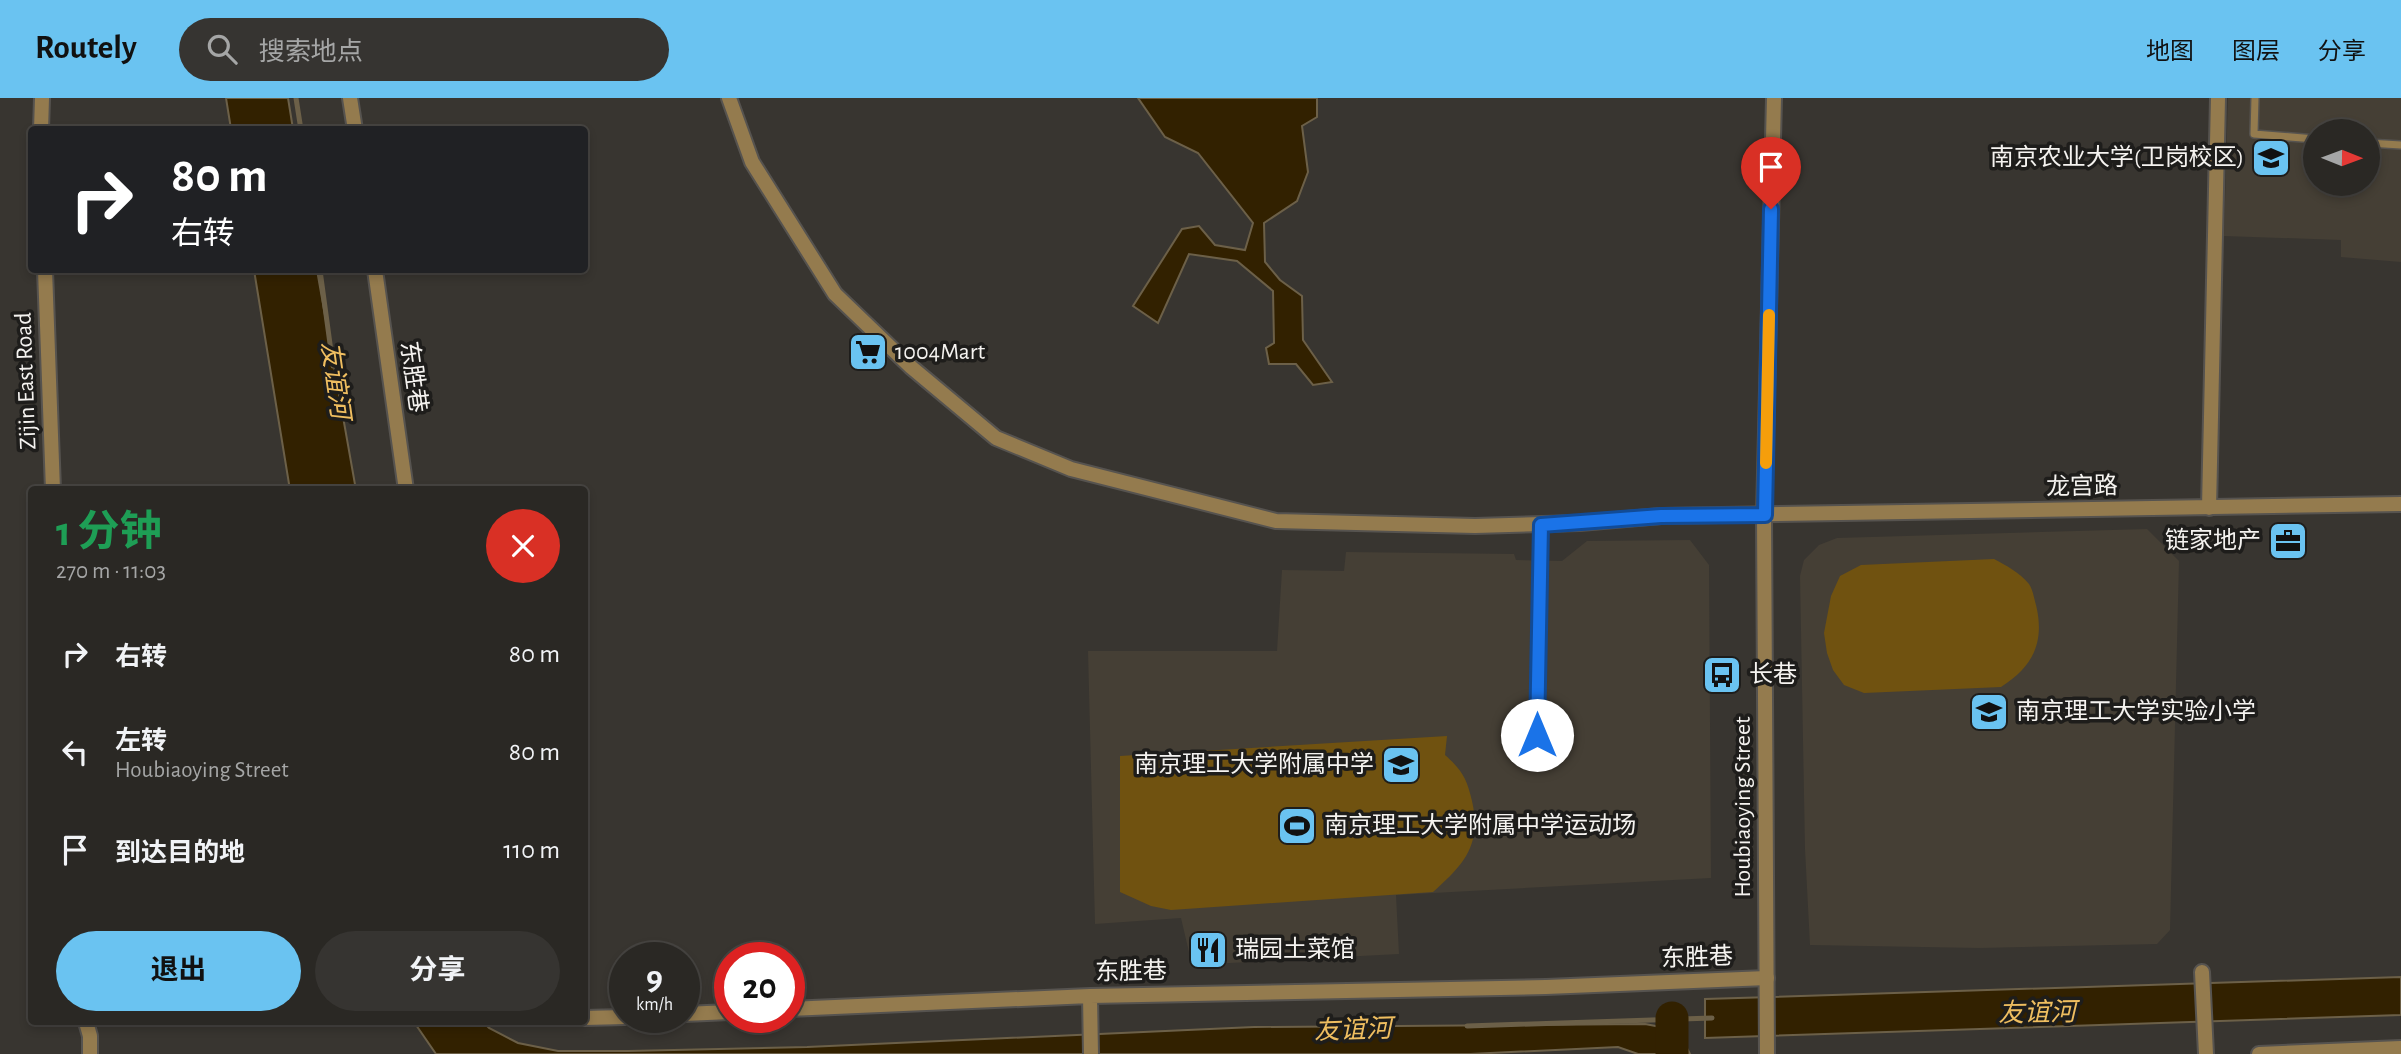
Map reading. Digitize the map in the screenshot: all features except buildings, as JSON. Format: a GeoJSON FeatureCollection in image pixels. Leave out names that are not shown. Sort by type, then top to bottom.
{"type":"FeatureCollection","features":[{"type":"Feature","properties":{"kind":"street"},"geometry":{"type":"LineString","coordinates":[[41,98],[41,126]]}},
{"type":"Feature","properties":{"kind":"street"},"geometry":{"type":"LineString","coordinates":[[350,98],[354,126]]}},
{"type":"Feature","properties":{"kind":"street","name":"龙宫路"},"geometry":{"type":"LineString","coordinates":[[729,98],[752,162],[835,294],[911,367],[996,438],[1071,469],[1276,521],[1475,526],[1541,525],[1661,516],[2401,504]]}},
{"type":"Feature","properties":{"kind":"street","name":"Houbiaoying Street"},"geometry":{"type":"LineString","coordinates":[[1767,1054],[1765,515],[1774,98]]}},
{"type":"Feature","properties":{"kind":"street"},"geometry":{"type":"LineString","coordinates":[[2209,508],[2218,98]]}},
{"type":"Feature","properties":{"kind":"street","name":"Zijin East Road"},"geometry":{"type":"LineString","coordinates":[[45,273],[53,486]]}},
{"type":"Feature","properties":{"kind":"street","name":"东胜巷"},"geometry":{"type":"LineString","coordinates":[[374,273],[405,486]]}},
{"type":"Feature","properties":{"kind":"street"},"geometry":{"type":"LineString","coordinates":[[2202,972],[2206,1054]]}},
{"type":"Feature","properties":{"kind":"street","name":"东胜巷"},"geometry":{"type":"LineString","coordinates":[[805,1008],[1090,996],[1546,987],[1767,978]]}},
{"type":"Feature","properties":{"kind":"street"},"geometry":{"type":"LineString","coordinates":[[1090,996],[1091,1054]]}},
{"type":"Feature","properties":{"kind":"street"},"geometry":{"type":"LineString","coordinates":[[588,1018],[609,1017]]}},
{"type":"Feature","properties":{"kind":"street"},"geometry":{"type":"LineString","coordinates":[[87,1025],[90,1054]]}},
{"type":"Feature","properties":{"kind":"street"},"geometry":{"type":"LineString","coordinates":[[2259,1054],[2401,1048]]}},
{"type":"Feature","properties":{"kind":"lane"},"geometry":{"type":"LineString","coordinates":[[2255,98],[2254,134],[2303,138]]}},
{"type":"Feature","properties":{"kind":"lane"},"geometry":{"type":"LineString","coordinates":[[2380,144],[2401,145]]}},
{"type":"Feature","properties":{"kind":"lane"},"geometry":{"type":"LineString","coordinates":[[1537,735],[1541,525]]}},
{"type":"Feature","properties":{"kind":"shaded area","name":"南京农业大学(卫岗校区)"},"geometry":{"type":"Polygon","coordinates":[[[2228,98],[2401,98],[2401,262],[2341,257],[2341,240],[2224,236],[2228,98]]]}},
{"type":"Feature","properties":{"kind":"shaded area","name":"南京理工大学实验小学"},"geometry":{"type":"Polygon","coordinates":[[[2147,529],[2179,561],[2170,930],[2157,944],[1980,948],[1810,945],[1805,849],[1800,576],[1804,560],[1819,545],[1837,538],[2147,529]]]}},
{"type":"Feature","properties":{"kind":"shaded area","name":"南京理工大学附属中学"},"geometry":{"type":"Polygon","coordinates":[[[1690,540],[1709,565],[1711,878],[1396,895],[1399,954],[1192,965],[1181,918],[1095,924],[1088,651],[1277,651],[1282,570],[1344,571],[1346,552],[1514,554],[1516,560],[1562,561],[1587,541],[1690,540]]]}},
{"type":"Feature","properties":{"kind":"shaded area"},"geometry":{"type":"Polygon","coordinates":[[[1994,559],[2029,584],[2038,618],[2039,631],[2034,652],[2029,662],[2012,679],[2001,687],[1864,693],[1844,685],[1833,670],[1824,633],[1831,596],[1840,576],[1861,565],[1994,559]]]}},
{"type":"Feature","properties":{"kind":"shaded area","name":"南京理工大学附属中学运动场"},"geometry":{"type":"Polygon","coordinates":[[[1447,736],[1445,755],[1460,770],[1466,781],[1472,801],[1474,830],[1472,842],[1462,863],[1433,892],[1171,910],[1151,906],[1120,892],[1120,756],[1447,736]]]}},
{"type":"Feature","properties":{"kind":"water"},"geometry":{"type":"Polygon","coordinates":[[[226,98],[288,98],[293,126],[231,126],[226,98]]]}},
{"type":"Feature","properties":{"kind":"water"},"geometry":{"type":"Polygon","coordinates":[[[1138,98],[1317,98],[1317,117],[1302,126],[1308,172],[1297,201],[1264,223],[1265,262],[1280,280],[1302,296],[1303,340],[1332,382],[1313,385],[1296,364],[1269,364],[1266,348],[1274,343],[1273,291],[1237,261],[1189,254],[1158,323],[1133,306],[1182,229],[1199,226],[1215,245],[1245,250],[1253,223],[1198,153],[1165,137],[1138,98]]]}},
{"type":"Feature","properties":{"kind":"water"},"geometry":{"type":"Polygon","coordinates":[[[254,273],[318,273],[355,486],[289,486],[254,273]]]}},
{"type":"Feature","properties":{"kind":"water"},"geometry":{"type":"Polygon","coordinates":[[[2401,977],[2401,1015],[1705,1038],[1705,999],[2401,977]]]}},
{"type":"Feature","properties":{"kind":"water"},"geometry":{"type":"Polygon","coordinates":[[[1645,1024],[1661,1027],[1677,1035],[1690,1054],[1638,1054],[1618,1047],[1470,1054],[436,1054],[416,1025],[486,1025],[518,1043],[558,1051],[628,1051],[807,1047],[1254,1027],[1645,1024]]]}},
{"type":"Feature","properties":{"kind":"waterway","name":"友谊河"},"geometry":{"type":"LineString","coordinates":[[296,98],[300,126]]}},
{"type":"Feature","properties":{"kind":"waterway","name":"友谊河"},"geometry":{"type":"LineString","coordinates":[[320,273],[333,366]]}},
{"type":"Feature","properties":{"kind":"waterway","name":"友谊河"},"geometry":{"type":"LineString","coordinates":[[1672,1018],[1672,1054]]}},
{"type":"Feature","properties":{"kind":"waterway","name":"友谊河"},"geometry":{"type":"LineString","coordinates":[[1467,1026],[1712,1018]]}},
{"type":"Feature","properties":{"kind":"slow traffic"},"geometry":{"type":"LineString","coordinates":[[1766,463],[1769,315]]}},
{"type":"Feature","properties":{"kind":"place","name":"南京农业大学(卫岗校区)"},"geometry":{"type":"Point","coordinates":[2271,158]}},
{"type":"Feature","properties":{"kind":"place","name":"1004Mart"},"geometry":{"type":"Point","coordinates":[868,352]}},
{"type":"Feature","properties":{"kind":"place","name":"链家地产"},"geometry":{"type":"Point","coordinates":[2288,541]}},
{"type":"Feature","properties":{"kind":"place","name":"长巷"},"geometry":{"type":"Point","coordinates":[1722,675]}},
{"type":"Feature","properties":{"kind":"place","name":"南京理工大学实验小学"},"geometry":{"type":"Point","coordinates":[1989,712]}},
{"type":"Feature","properties":{"kind":"place","name":"南京理工大学附属中学"},"geometry":{"type":"Point","coordinates":[1401,765]}},
{"type":"Feature","properties":{"kind":"place","name":"南京理工大学附属中学运动场"},"geometry":{"type":"Point","coordinates":[1297,826]}},
{"type":"Feature","properties":{"kind":"place","name":"瑞园土菜馆"},"geometry":{"type":"Point","coordinates":[1208,950]}},
{"type":"Feature","properties":{"kind":"route"},"geometry":{"type":"LineString","coordinates":[[1537,735],[1538,562],[1541,525],[1661,516],[1765,515],[1771,209]]}}]}
